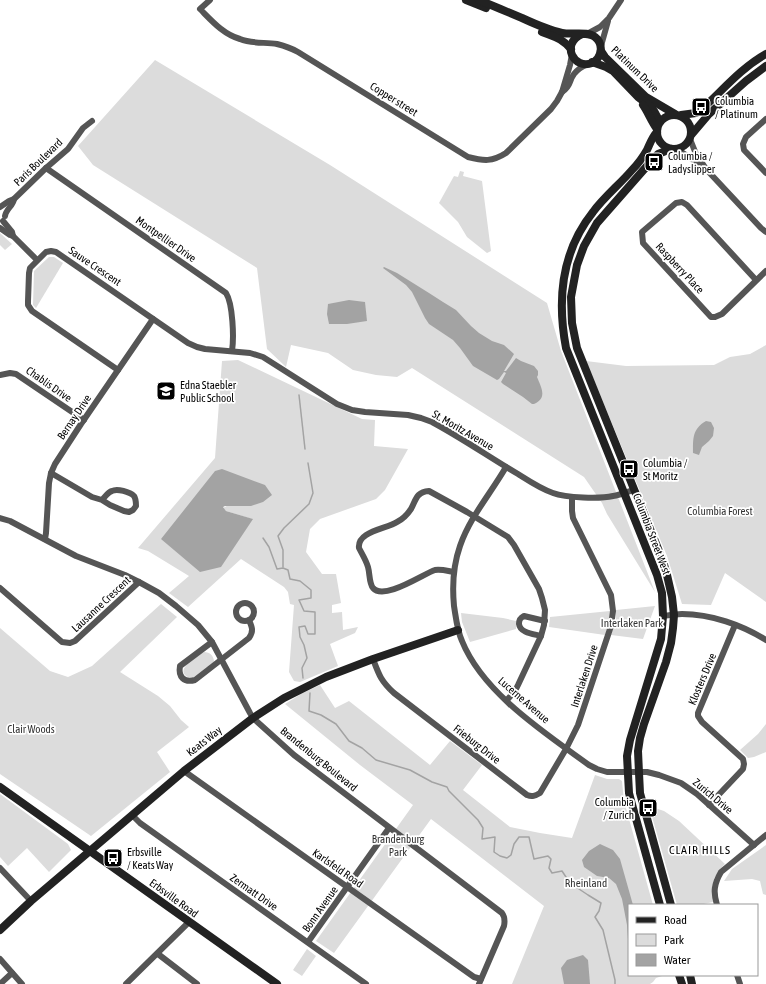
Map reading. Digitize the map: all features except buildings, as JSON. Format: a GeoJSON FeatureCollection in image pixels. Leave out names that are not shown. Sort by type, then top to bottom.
{"type":"FeatureCollection","features":[{"type":"Feature","properties":{"kind":"main road"},"geometry":{"type":"LineString","coordinates":[[466,0],[561,39],[566,43],[574,58],[582,64],[590,63],[596,60],[599,56],[601,48],[599,41],[592,35],[563,33],[549,29],[479,0]]}},
{"type":"Feature","properties":{"kind":"main road"},"geometry":{"type":"LineString","coordinates":[[571,52],[574,40],[577,36],[584,34]]}},
{"type":"Feature","properties":{"kind":"main road","name":"Platinum Drive"},"geometry":{"type":"LineString","coordinates":[[601,48],[604,57],[646,97],[678,115]]}},
{"type":"Feature","properties":{"kind":"main road"},"geometry":{"type":"LineString","coordinates":[[766,54],[751,63],[738,74],[701,110],[696,113],[669,115],[664,118],[658,128],[658,139],[666,147],[674,149],[683,147],[687,144],[691,136],[709,114],[746,81],[766,66]]}},
{"type":"Feature","properties":{"kind":"main road","name":"Platinum Drive"},"geometry":{"type":"LineString","coordinates":[[590,63],[606,67],[613,71],[638,97],[650,106],[654,110],[658,128]]}},
{"type":"Feature","properties":{"kind":"main road"},"geometry":{"type":"LineString","coordinates":[[678,115],[686,118],[690,123],[692,128],[691,136]]}},
{"type":"Feature","properties":{"kind":"main road","name":"Columbia Street West"},"geometry":{"type":"LineString","coordinates":[[658,128],[641,160],[593,212],[572,247],[562,285],[561,308],[563,335],[566,348],[657,575],[662,593],[663,616],[661,639],[630,740],[627,756],[629,793],[632,808],[660,904]]}},
{"type":"Feature","properties":{"kind":"main road","name":"Columbia Street West"},"geometry":{"type":"LineString","coordinates":[[671,904],[640,793],[638,751],[644,724],[666,662],[671,643],[674,614],[672,597],[663,561],[577,348],[572,324],[571,296],[577,265],[584,246],[597,223],[658,154],[674,149]]}},
{"type":"Feature","properties":{"kind":"main road","name":"Keats Way"},"geometry":{"type":"LineString","coordinates":[[0,930],[31,901],[132,814],[184,771],[253,718],[284,698],[326,677],[458,630]]}},
{"type":"Feature","properties":{"kind":"main road","name":"Erbsville Road"},"geometry":{"type":"LineString","coordinates":[[0,788],[277,984]]}},
{"type":"Feature","properties":{"kind":"street","name":"Copper street"},"geometry":{"type":"LineString","coordinates":[[210,0],[200,9],[226,33],[240,40],[277,44],[289,47],[468,157],[480,160],[490,160],[500,157],[506,153],[557,101],[562,92],[568,87],[574,74],[590,63]]}},
{"type":"Feature","properties":{"kind":"street"},"geometry":{"type":"LineString","coordinates":[[584,34],[600,27],[609,18],[622,0]]}},
{"type":"Feature","properties":{"kind":"street"},"geometry":{"type":"LineString","coordinates":[[601,48],[609,18]]}},
{"type":"Feature","properties":{"kind":"street"},"geometry":{"type":"LineString","coordinates":[[562,92],[567,70],[570,65],[571,52]]}},
{"type":"Feature","properties":{"kind":"street"},"geometry":{"type":"LineString","coordinates":[[766,119],[746,137],[743,144],[744,150],[766,173]]}},
{"type":"Feature","properties":{"kind":"street","name":"Paris Boulevard"},"geometry":{"type":"LineString","coordinates":[[0,208],[14,199],[68,149],[83,128],[92,121]]}},
{"type":"Feature","properties":{"kind":"street"},"geometry":{"type":"LineString","coordinates":[[691,136],[696,154],[706,169],[766,232]]}},
{"type":"Feature","properties":{"kind":"street"},"geometry":{"type":"LineString","coordinates":[[674,149],[706,169]]}},
{"type":"Feature","properties":{"kind":"street","name":"Montpellier Drive"},"geometry":{"type":"LineString","coordinates":[[46,168],[224,291],[228,296],[233,330],[232,351]]}},
{"type":"Feature","properties":{"kind":"street","name":"Paris Boulevard"},"geometry":{"type":"LineString","coordinates":[[2,222],[6,210],[12,204],[14,199]]}},
{"type":"Feature","properties":{"kind":"street","name":"Raspberry Place"},"geometry":{"type":"LineString","coordinates":[[756,280],[687,205],[682,202],[676,203],[642,232],[643,243],[711,317],[715,318],[722,314],[766,271]]}},
{"type":"Feature","properties":{"kind":"street"},"geometry":{"type":"LineString","coordinates":[[0,208],[2,211],[2,222],[10,235],[14,236],[37,260],[30,268],[29,273],[28,305],[32,311],[118,370]]}},
{"type":"Feature","properties":{"kind":"street","name":"Sauve Crescent"},"geometry":{"type":"LineString","coordinates":[[37,260],[48,252],[56,252],[153,319]]}},
{"type":"Feature","properties":{"kind":"street","name":"St. Moritz Avenue"},"geometry":{"type":"LineString","coordinates":[[153,319],[188,343],[197,347],[250,353],[263,357],[337,404],[352,410],[408,415],[432,422],[545,490],[562,496],[612,497],[634,490]]}},
{"type":"Feature","properties":{"kind":"street","name":"Bernay Drive"},"geometry":{"type":"LineString","coordinates":[[45,539],[49,483],[55,464],[153,319]]}},
{"type":"Feature","properties":{"kind":"street","name":"Chablis Drive"},"geometry":{"type":"LineString","coordinates":[[0,376],[10,373],[16,374],[84,420]]}},
{"type":"Feature","properties":{"kind":"street","name":"Lucerne Avenue"},"geometry":{"type":"LineString","coordinates":[[506,467],[474,516],[464,535],[454,565],[453,591],[458,630],[462,642],[485,679],[520,713],[589,766],[606,772],[628,772]]}},
{"type":"Feature","properties":{"kind":"street"},"geometry":{"type":"LineString","coordinates":[[51,473],[92,497],[102,500],[110,506],[129,512],[136,506],[136,500],[133,495],[120,490],[114,489],[110,491],[102,500]]}},
{"type":"Feature","properties":{"kind":"street"},"geometry":{"type":"LineString","coordinates":[[454,572],[435,570],[410,583],[386,592],[378,592],[374,590],[371,585],[368,567],[358,544],[365,535],[396,523],[403,518],[410,510],[419,494],[424,491],[429,491],[508,537],[541,594],[544,604],[545,620],[541,636],[515,691],[507,700]]}},
{"type":"Feature","properties":{"kind":"street","name":"Interlaken Drive"},"geometry":{"type":"LineString","coordinates":[[566,749],[582,715],[611,626],[613,611],[612,599],[609,590],[573,518],[572,497]]}},
{"type":"Feature","properties":{"kind":"street","name":"Brandenburg Boulevard"},"geometry":{"type":"LineString","coordinates":[[0,518],[10,521],[76,556],[125,575],[159,594],[176,606],[198,624],[212,642],[253,718],[294,755],[504,915],[504,926],[480,981]]}},
{"type":"Feature","properties":{"kind":"street","name":"Lausanne Crescent"},"geometry":{"type":"LineString","coordinates":[[0,588],[62,642],[70,643],[75,641],[139,582]]}},
{"type":"Feature","properties":{"kind":"street"},"geometry":{"type":"LineString","coordinates":[[663,616],[684,614],[721,620],[756,634],[766,640]]}},
{"type":"Feature","properties":{"kind":"street"},"geometry":{"type":"LineString","coordinates":[[541,636],[522,630],[519,626],[519,621],[524,616],[545,620]]}},
{"type":"Feature","properties":{"kind":"street"},"geometry":{"type":"LineString","coordinates":[[212,642],[180,666],[180,675],[185,680],[195,680],[249,638],[252,634],[252,627],[249,620]]}},
{"type":"Feature","properties":{"kind":"street","name":"Klosters Drive"},"geometry":{"type":"LineString","coordinates":[[709,805],[743,769],[744,766],[743,759],[702,722],[698,716],[735,625]]}},
{"type":"Feature","properties":{"kind":"street","name":"Frieburg Drive"},"geometry":{"type":"LineString","coordinates":[[373,659],[380,677],[394,692],[527,795],[536,796],[540,793],[566,749]]}},
{"type":"Feature","properties":{"kind":"street","name":"Karlsfeld Road"},"geometry":{"type":"LineString","coordinates":[[184,771],[480,981]]}},
{"type":"Feature","properties":{"kind":"street","name":"Zurich Drive"},"geometry":{"type":"LineString","coordinates":[[628,772],[647,772],[681,783],[697,794],[754,845]]}},
{"type":"Feature","properties":{"kind":"street","name":"Zermatt Drive"},"geometry":{"type":"LineString","coordinates":[[132,814],[140,823],[366,984]]}},
{"type":"Feature","properties":{"kind":"street","name":"Bonn Avenue"},"geometry":{"type":"LineString","coordinates":[[308,942],[389,828]]}},
{"type":"Feature","properties":{"kind":"street"},"geometry":{"type":"LineString","coordinates":[[717,904],[714,891],[716,879],[721,872],[766,835]]}},
{"type":"Feature","properties":{"kind":"street"},"geometry":{"type":"LineString","coordinates":[[0,868],[31,901]]}},
{"type":"Feature","properties":{"kind":"street"},"geometry":{"type":"LineString","coordinates":[[126,984],[189,922]]}},
{"type":"Feature","properties":{"kind":"street"},"geometry":{"type":"LineString","coordinates":[[158,954],[197,984]]}},
{"type":"Feature","properties":{"kind":"street"},"geometry":{"type":"LineString","coordinates":[[0,959],[22,984]]}},
{"type":"Feature","properties":{"kind":"street"},"geometry":{"type":"LineString","coordinates":[[0,984],[12,973]]}},
{"type":"Feature","properties":{"kind":"green space"},"geometry":{"type":"Polygon","coordinates":[[[155,60],[330,165],[547,303],[561,351],[655,592],[607,514],[602,503],[584,477],[412,368],[397,377],[376,375],[353,370],[328,353],[291,345],[286,367],[267,349],[257,268],[93,165],[78,146],[155,60]]]}},
{"type":"Feature","properties":{"kind":"green space"},"geometry":{"type":"Polygon","coordinates":[[[460,171],[464,172],[463,176],[482,181],[491,251],[487,253],[467,237],[458,222],[439,203],[454,176],[458,177],[460,171]]]}},
{"type":"Feature","properties":{"kind":"green space"},"geometry":{"type":"Polygon","coordinates":[[[0,233],[12,244],[5,250],[0,245],[0,233]]]}},
{"type":"Feature","properties":{"kind":"green space"},"geometry":{"type":"Polygon","coordinates":[[[49,257],[54,257],[63,263],[36,308],[33,305],[34,271],[49,257]]]}},
{"type":"Feature","properties":{"kind":"green space","name":"Columbia Forest"},"geometry":{"type":"Polygon","coordinates":[[[766,345],[766,602],[725,573],[711,605],[682,604],[667,556],[586,361],[626,366],[714,365],[730,357],[750,354],[766,345]]]}},
{"type":"Feature","properties":{"kind":"green space"},"geometry":{"type":"Polygon","coordinates":[[[238,360],[362,419],[375,420],[374,446],[408,449],[385,490],[376,499],[320,519],[310,529],[306,552],[322,574],[336,574],[341,603],[332,605],[332,613],[342,612],[343,630],[358,627],[355,633],[330,644],[338,666],[300,682],[294,681],[289,672],[294,605],[290,604],[288,592],[284,587],[241,559],[188,607],[169,593],[189,576],[148,551],[138,548],[215,458],[222,361],[238,360]],[[265,485],[161,539],[252,519],[226,511],[223,508],[265,485]]]}},
{"type":"Feature","properties":{"kind":"green space","name":"Clair Woods"},"geometry":{"type":"Polygon","coordinates":[[[161,604],[177,617],[120,672],[158,696],[170,706],[181,720],[189,727],[157,752],[170,772],[91,836],[0,774],[0,628],[50,671],[68,677],[92,666],[161,604]]]}},
{"type":"Feature","properties":{"kind":"green space","name":"Interlaken Park"},"geometry":{"type":"Polygon","coordinates":[[[655,606],[643,639],[611,635],[616,620],[616,610],[655,606]]]}},
{"type":"Feature","properties":{"kind":"green space"},"geometry":{"type":"Polygon","coordinates":[[[610,611],[609,623],[605,635],[549,627],[550,617],[610,611]]]}},
{"type":"Feature","properties":{"kind":"green space"},"geometry":{"type":"Polygon","coordinates":[[[461,613],[516,621],[516,629],[470,642],[462,622],[461,613]]]}},
{"type":"Feature","properties":{"kind":"green space"},"geometry":{"type":"Polygon","coordinates":[[[204,652],[211,655],[214,662],[194,677],[190,678],[186,676],[184,669],[186,665],[204,652]]]}},
{"type":"Feature","properties":{"kind":"green space","name":"Rheinland"},"geometry":{"type":"Polygon","coordinates":[[[320,685],[335,708],[349,701],[430,765],[450,741],[482,765],[463,790],[510,827],[572,838],[595,775],[607,779],[619,779],[622,781],[624,801],[653,904],[628,904],[628,976],[662,976],[656,978],[650,984],[512,984],[544,906],[431,819],[334,953],[316,941],[413,805],[360,765],[285,704],[320,685]]]}},
{"type":"Feature","properties":{"kind":"green space"},"geometry":{"type":"Polygon","coordinates":[[[766,724],[766,752],[748,758],[740,750],[758,734],[766,724]]]}},
{"type":"Feature","properties":{"kind":"green space"},"geometry":{"type":"Polygon","coordinates":[[[0,794],[68,844],[71,850],[49,872],[27,848],[8,866],[0,857],[0,794]]]}},
{"type":"Feature","properties":{"kind":"green space"},"geometry":{"type":"Polygon","coordinates":[[[649,806],[664,811],[679,821],[725,864],[717,873],[713,881],[713,902],[704,904],[677,904],[649,806]]]}},
{"type":"Feature","properties":{"kind":"green space"},"geometry":{"type":"Polygon","coordinates":[[[766,845],[766,895],[763,894],[760,881],[752,879],[724,881],[732,869],[766,845]]]}},
{"type":"Feature","properties":{"kind":"green space"},"geometry":{"type":"Polygon","coordinates":[[[307,949],[316,956],[302,976],[293,970],[307,949]]]}},
{"type":"Feature","properties":{"kind":"water"},"geometry":{"type":"Polygon","coordinates":[[[384,267],[397,273],[456,310],[479,333],[492,341],[504,345],[514,354],[504,371],[506,371],[516,358],[534,366],[538,371],[537,377],[542,392],[541,399],[532,404],[501,382],[506,373],[504,372],[497,380],[473,366],[453,340],[429,324],[412,292],[406,285],[383,268],[384,267]]]}},
{"type":"Feature","properties":{"kind":"water"},"geometry":{"type":"Polygon","coordinates":[[[349,300],[365,302],[367,321],[347,324],[329,324],[327,314],[328,304],[349,300]]]}},
{"type":"Feature","properties":{"kind":"water"},"geometry":{"type":"Polygon","coordinates":[[[706,421],[711,422],[714,428],[713,436],[702,447],[699,455],[693,453],[694,435],[698,427],[706,421]]]}},
{"type":"Feature","properties":{"kind":"water"},"geometry":{"type":"Polygon","coordinates":[[[222,469],[265,485],[272,495],[263,502],[251,506],[223,507],[226,511],[253,519],[221,567],[200,572],[161,539],[215,471],[222,469]]]}},
{"type":"Feature","properties":{"kind":"water"},"geometry":{"type":"Polygon","coordinates":[[[600,844],[613,850],[620,859],[633,904],[628,904],[628,939],[622,899],[616,884],[609,878],[597,876],[584,867],[582,860],[589,851],[600,844]]]}},
{"type":"Feature","properties":{"kind":"water"},"geometry":{"type":"Polygon","coordinates":[[[583,955],[588,960],[590,984],[564,984],[561,968],[567,960],[583,955]]]}},
{"type":"Feature","properties":{"kind":"waterway"},"geometry":{"type":"LineString","coordinates":[[299,395],[305,449]]}},
{"type":"Feature","properties":{"kind":"waterway"},"geometry":{"type":"LineString","coordinates":[[283,567],[283,550],[278,536],[284,528],[309,504],[313,493],[308,463]]}},
{"type":"Feature","properties":{"kind":"waterway"},"geometry":{"type":"LineString","coordinates":[[263,538],[269,547],[277,569],[283,568],[288,570],[290,579],[300,581],[311,590],[311,598],[299,600],[304,611],[315,612],[315,634],[308,634],[305,626],[299,627],[300,637],[304,645],[307,658],[302,668],[303,678]]}},
{"type":"Feature","properties":{"kind":"waterway"},"geometry":{"type":"LineString","coordinates":[[310,693],[309,711],[321,715],[336,724],[349,741],[362,748],[376,760],[410,770],[432,782],[447,787],[449,791],[478,820],[483,828],[482,839],[495,837],[494,852],[507,858],[511,855],[514,844],[519,837],[529,837],[534,859],[548,856],[551,859],[549,868],[552,873],[562,871],[570,883],[601,903],[599,911],[595,917],[603,930],[615,984]]}},
{"type":"Feature","properties":{"kind":"place","name":"Columbia / Platinum"},"geometry":{"type":"Point","coordinates":[701,107]}},
{"type":"Feature","properties":{"kind":"place","name":"Columbia / Ladyslipper"},"geometry":{"type":"Point","coordinates":[654,162]}},
{"type":"Feature","properties":{"kind":"place","name":"Edna Staebler Public School"},"geometry":{"type":"Point","coordinates":[166,391]}},
{"type":"Feature","properties":{"kind":"place","name":"Columbia / St Moritz"},"geometry":{"type":"Point","coordinates":[629,469]}},
{"type":"Feature","properties":{"kind":"place","name":"Columbia / Zurich"},"geometry":{"type":"Point","coordinates":[648,808]}},
{"type":"Feature","properties":{"kind":"place","name":"Erbsville / Keats Way"},"geometry":{"type":"Point","coordinates":[113,858]}},
{"type":"Feature","properties":{"kind":"district","name":"CLAIR HILLS"},"geometry":{"type":"Point","coordinates":[700,850]}},
{"type":"Feature","properties":{"kind":"park label","name":"Brandenburg Park"},"geometry":{"type":"Point","coordinates":[398,845]}}]}
